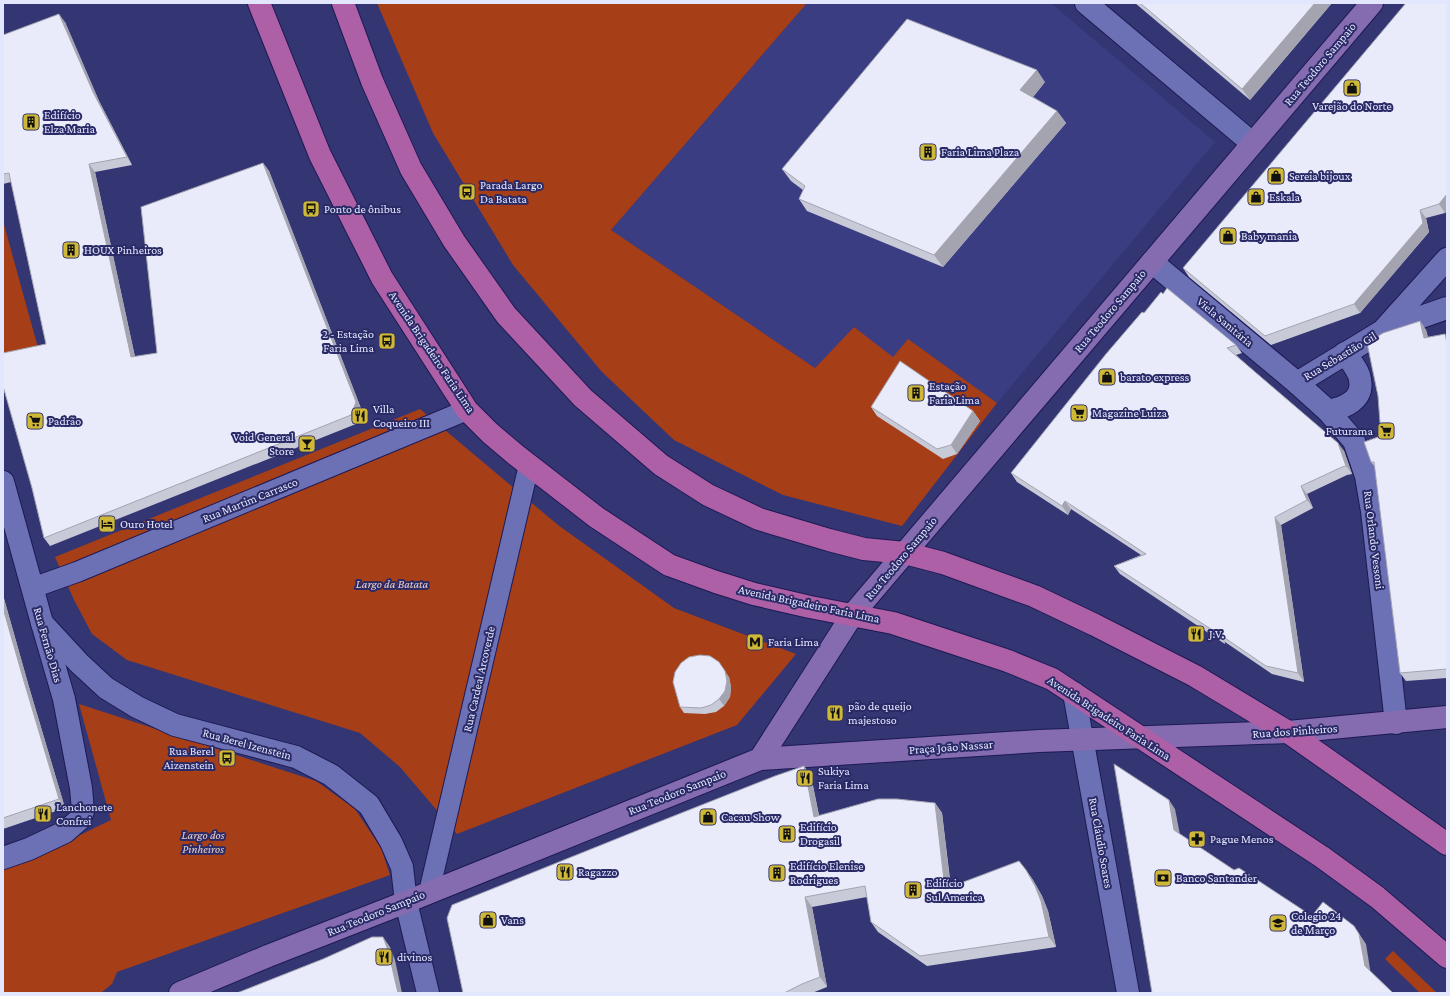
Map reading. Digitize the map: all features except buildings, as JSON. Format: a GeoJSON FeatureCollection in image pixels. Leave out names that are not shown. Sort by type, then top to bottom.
{"type":"FeatureCollection","features":[{"type":"Feature","properties":{"kind":"highway","name":"Avenida Brigadeiro Faria Lima"},"geometry":{"type":"LineString","coordinates":[[259,3],[320,155],[382,278],[467,410],[490,433],[529,465],[596,517],[669,565],[754,594],[810,607],[893,622],[1008,661],[1052,679],[1322,857],[1377,897],[1447,957]]}},
{"type":"Feature","properties":{"kind":"highway"},"geometry":{"type":"LineString","coordinates":[[343,3],[372,81],[411,169],[454,241],[506,316],[583,398],[661,466],[708,495],[759,519],[864,549],[905,553],[943,563],[1034,596],[1196,676],[1288,732],[1447,844]]}},
{"type":"Feature","properties":{"kind":"main road","name":"Rua Teodoro Sampaio"},"geometry":{"type":"LineString","coordinates":[[180,993],[268,956],[760,759],[853,614],[1372,3]]}},
{"type":"Feature","properties":{"kind":"main road","name":"Rua dos Pinheiros"},"geometry":{"type":"LineString","coordinates":[[1142,738],[1288,732],[1447,717]]}},
{"type":"Feature","properties":{"kind":"main road","name":"Praça João Nassar"},"geometry":{"type":"LineString","coordinates":[[760,759],[1039,741],[1142,738]]}},
{"type":"Feature","properties":{"kind":"street"},"geometry":{"type":"LineString","coordinates":[[1086,3],[1252,143]]}},
{"type":"Feature","properties":{"kind":"street","name":"Rua Sebastião Gil"},"geometry":{"type":"LineString","coordinates":[[1384,330],[1447,259]]}},
{"type":"Feature","properties":{"kind":"street","name":"Viela Sanitária"},"geometry":{"type":"LineString","coordinates":[[1152,262],[1297,383]]}},
{"type":"Feature","properties":{"kind":"street","name":"Rua Sebastião Gil"},"geometry":{"type":"LineString","coordinates":[[1297,383],[1384,330],[1447,308]]}},
{"type":"Feature","properties":{"kind":"street"},"geometry":{"type":"LineString","coordinates":[[1328,411],[1346,407],[1358,396],[1360,388],[1358,372],[1345,353]]}},
{"type":"Feature","properties":{"kind":"street","name":"Rua Orlando Vessoni"},"geometry":{"type":"LineString","coordinates":[[1297,383],[1328,411],[1354,440],[1366,476],[1372,511],[1396,723]]}},
{"type":"Feature","properties":{"kind":"street","name":"Rua Martim Carrasco"},"geometry":{"type":"LineString","coordinates":[[32,588],[77,572],[467,410]]}},
{"type":"Feature","properties":{"kind":"street","name":"Rua Cardeal Arcoverde"},"geometry":{"type":"LineString","coordinates":[[429,892],[529,465]]}},
{"type":"Feature","properties":{"kind":"street","name":"Rua Fernão Dias"},"geometry":{"type":"LineString","coordinates":[[3,482],[64,699],[81,788],[83,811],[80,819],[65,832],[29,849],[3,858]]}},
{"type":"Feature","properties":{"kind":"street","name":"Rua Berel Izenstein"},"geometry":{"type":"LineString","coordinates":[[42,623],[79,663],[106,688],[137,707],[175,725],[296,757],[331,775],[369,805],[377,817],[402,866],[406,902]]}},
{"type":"Feature","properties":{"kind":"street","name":"Rua Cláudio Soares"},"geometry":{"type":"LineString","coordinates":[[1074,693],[1128,993]]}},
{"type":"Feature","properties":{"kind":"street"},"geometry":{"type":"LineString","coordinates":[[406,902],[428,993]]}},
{"type":"Feature","properties":{"kind":"shaded area"},"geometry":{"type":"Polygon","coordinates":[[[807,3],[1051,3],[1215,142],[997,403],[908,339],[893,358],[854,327],[815,368],[611,230],[807,3]]]}},
{"type":"Feature","properties":{"kind":"green space"},"geometry":{"type":"Polygon","coordinates":[[[377,3],[807,3],[611,230],[815,368],[854,327],[893,357],[908,339],[997,403],[902,526],[783,495],[674,440],[602,372],[513,265],[433,133],[377,3]]]}},
{"type":"Feature","properties":{"kind":"green space"},"geometry":{"type":"Polygon","coordinates":[[[3,221],[40,355],[3,362],[3,221]]]}},
{"type":"Feature","properties":{"kind":"green space","name":"Largo da Batata"},"geometry":{"type":"Polygon","coordinates":[[[420,409],[558,525],[674,608],[796,654],[737,725],[457,834],[400,767],[360,733],[127,660],[92,634],[74,600],[55,557],[420,409]]]}},
{"type":"Feature","properties":{"kind":"green space","name":"Largo dos Pinheiros"},"geometry":{"type":"Polygon","coordinates":[[[79,704],[316,781],[355,809],[381,848],[390,875],[117,972],[112,984],[102,992],[3,993],[3,869],[41,854],[111,820],[79,704]]]}},
{"type":"Feature","properties":{"kind":"green space"},"geometry":{"type":"Polygon","coordinates":[[[1393,951],[1437,993],[1420,993],[1385,959],[1393,951]]]}},
{"type":"Feature","properties":{"kind":"place","name":"Varejão do Norte"},"geometry":{"type":"Point","coordinates":[1352,88]}},
{"type":"Feature","properties":{"kind":"place","name":"Edifício Elza Maria"},"geometry":{"type":"Point","coordinates":[31,122]}},
{"type":"Feature","properties":{"kind":"place","name":"Faria Lima Plaza"},"geometry":{"type":"Point","coordinates":[928,152]}},
{"type":"Feature","properties":{"kind":"place","name":"Sereia bijoux"},"geometry":{"type":"Point","coordinates":[1276,176]}},
{"type":"Feature","properties":{"kind":"place","name":"Parada Largo Da Batata"},"geometry":{"type":"Point","coordinates":[467,192]}},
{"type":"Feature","properties":{"kind":"place","name":"Eskala"},"geometry":{"type":"Point","coordinates":[1256,197]}},
{"type":"Feature","properties":{"kind":"place","name":"Ponto de ônibus"},"geometry":{"type":"Point","coordinates":[311,209]}},
{"type":"Feature","properties":{"kind":"place","name":"Baby mania"},"geometry":{"type":"Point","coordinates":[1228,236]}},
{"type":"Feature","properties":{"kind":"place","name":"HOUX Pinheiros"},"geometry":{"type":"Point","coordinates":[71,250]}},
{"type":"Feature","properties":{"kind":"place","name":"2 - Estação Faria Lima"},"geometry":{"type":"Point","coordinates":[387,341]}},
{"type":"Feature","properties":{"kind":"place","name":"barato express"},"geometry":{"type":"Point","coordinates":[1107,377]}},
{"type":"Feature","properties":{"kind":"place","name":"Estação Faria Lima"},"geometry":{"type":"Point","coordinates":[916,393]}},
{"type":"Feature","properties":{"kind":"place","name":"Magazine Luiza"},"geometry":{"type":"Point","coordinates":[1079,413]}},
{"type":"Feature","properties":{"kind":"place","name":"Villa Coqueiro III"},"geometry":{"type":"Point","coordinates":[360,416]}},
{"type":"Feature","properties":{"kind":"place","name":"Padrão"},"geometry":{"type":"Point","coordinates":[35,421]}},
{"type":"Feature","properties":{"kind":"place","name":"Futurama"},"geometry":{"type":"Point","coordinates":[1386,431]}},
{"type":"Feature","properties":{"kind":"place","name":"Void General Store"},"geometry":{"type":"Point","coordinates":[307,444]}},
{"type":"Feature","properties":{"kind":"place","name":"Ouro Hotel"},"geometry":{"type":"Point","coordinates":[107,524]}},
{"type":"Feature","properties":{"kind":"place","name":"J.V."},"geometry":{"type":"Point","coordinates":[1196,634]}},
{"type":"Feature","properties":{"kind":"place","name":"Faria Lima"},"geometry":{"type":"Point","coordinates":[755,642]}},
{"type":"Feature","properties":{"kind":"place","name":"pão de queijo majestoso"},"geometry":{"type":"Point","coordinates":[835,713]}},
{"type":"Feature","properties":{"kind":"place","name":"Rua Berel Aizenstein"},"geometry":{"type":"Point","coordinates":[227,758]}},
{"type":"Feature","properties":{"kind":"place","name":"Sukiya Faria Lima"},"geometry":{"type":"Point","coordinates":[805,778]}},
{"type":"Feature","properties":{"kind":"place","name":"Lanchonete Confrei"},"geometry":{"type":"Point","coordinates":[43,814]}},
{"type":"Feature","properties":{"kind":"place","name":"Cacau Show"},"geometry":{"type":"Point","coordinates":[708,817]}},
{"type":"Feature","properties":{"kind":"place","name":"Edifício Drogasil"},"geometry":{"type":"Point","coordinates":[787,834]}},
{"type":"Feature","properties":{"kind":"place","name":"Pague Menos"},"geometry":{"type":"Point","coordinates":[1197,839]}},
{"type":"Feature","properties":{"kind":"place","name":"Ragazzo"},"geometry":{"type":"Point","coordinates":[565,872]}},
{"type":"Feature","properties":{"kind":"place","name":"Edifício Elenise Rodrigues"},"geometry":{"type":"Point","coordinates":[777,873]}},
{"type":"Feature","properties":{"kind":"place","name":"Banco Santander"},"geometry":{"type":"Point","coordinates":[1163,878]}},
{"type":"Feature","properties":{"kind":"place","name":"Edifício Sul America"},"geometry":{"type":"Point","coordinates":[913,890]}},
{"type":"Feature","properties":{"kind":"place","name":"Vans"},"geometry":{"type":"Point","coordinates":[488,920]}},
{"type":"Feature","properties":{"kind":"place","name":"Colegio 24 de Março"},"geometry":{"type":"Point","coordinates":[1278,923]}},
{"type":"Feature","properties":{"kind":"place","name":"divinos"},"geometry":{"type":"Point","coordinates":[384,957]}}]}
